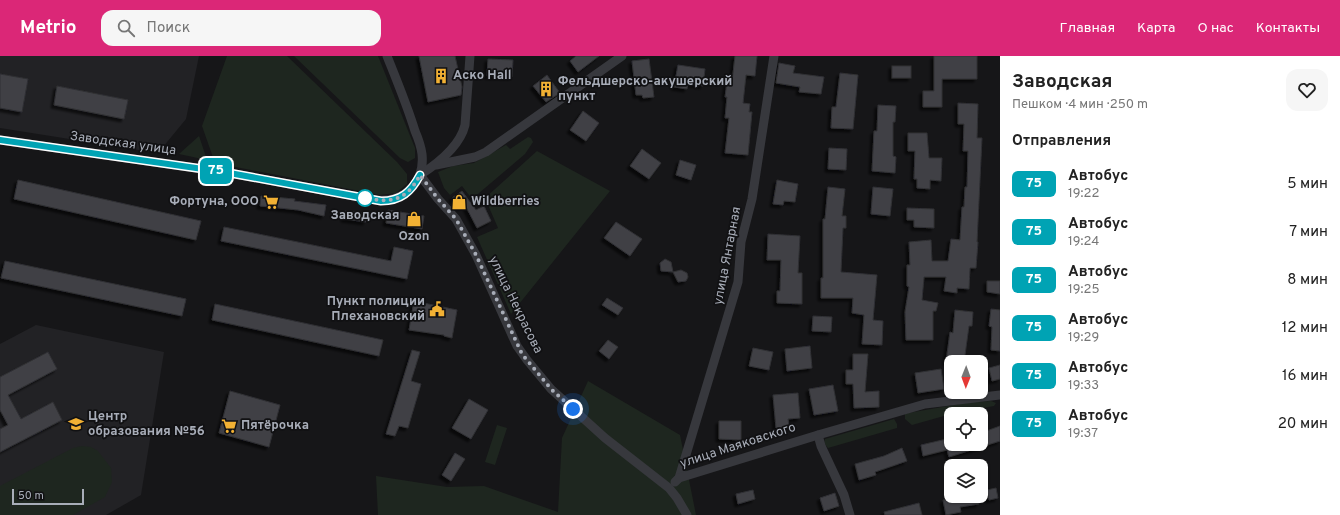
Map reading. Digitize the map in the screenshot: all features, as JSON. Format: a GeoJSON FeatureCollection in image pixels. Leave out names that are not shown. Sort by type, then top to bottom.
{"type":"FeatureCollection","features":[{"type":"Feature","properties":{"kind":"street"},"geometry":{"type":"LineString","coordinates":[[387,56],[420,147],[422,157],[420,175]]}},
{"type":"Feature","properties":{"kind":"street"},"geometry":{"type":"LineString","coordinates":[[420,175],[436,165],[460,137],[464,129],[470,56]]}},
{"type":"Feature","properties":{"kind":"street"},"geometry":{"type":"LineString","coordinates":[[436,165],[475,157],[486,152],[622,56]]}},
{"type":"Feature","properties":{"kind":"street","name":"улица Янтарная"},"geometry":{"type":"LineString","coordinates":[[679,478],[738,282],[741,242],[752,199],[774,56]]}},
{"type":"Feature","properties":{"kind":"street","name":"Заводская улица"},"geometry":{"type":"LineString","coordinates":[[0,140],[224,172],[381,201],[392,200],[406,194],[420,175]]}},
{"type":"Feature","properties":{"kind":"street","name":"улица Некрасова"},"geometry":{"type":"LineString","coordinates":[[420,175],[438,199],[456,219],[476,255],[517,346],[527,360],[551,389],[605,438],[669,488],[687,515]]}},
{"type":"Feature","properties":{"kind":"street","name":"улица Маяковского"},"geometry":{"type":"LineString","coordinates":[[669,488],[679,478],[925,404],[1000,395]]}},
{"type":"Feature","properties":{"kind":"street"},"geometry":{"type":"LineString","coordinates":[[818,435],[821,446],[844,495],[850,515]]}},
{"type":"Feature","properties":{"kind":"shaded area"},"geometry":{"type":"Polygon","coordinates":[[[0,56],[199,56],[186,119],[158,153],[0,128],[0,56]]]}},
{"type":"Feature","properties":{"kind":"shaded area"},"geometry":{"type":"Polygon","coordinates":[[[227,56],[287,56],[397,162],[407,174],[407,184],[396,193],[380,195],[215,163],[202,126],[227,56]]]}},
{"type":"Feature","properties":{"kind":"shaded area"},"geometry":{"type":"Polygon","coordinates":[[[294,56],[378,56],[415,148],[415,158],[408,162],[400,158],[294,56]]]}},
{"type":"Feature","properties":{"kind":"shaded area"},"geometry":{"type":"Polygon","coordinates":[[[199,136],[207,160],[179,154],[199,136]]]}},
{"type":"Feature","properties":{"kind":"shaded area"},"geometry":{"type":"Polygon","coordinates":[[[528,137],[531,138],[533,142],[525,154],[472,199],[462,186],[450,195],[444,188],[438,172],[453,166],[474,163],[506,145],[510,149],[528,137]]]}},
{"type":"Feature","properties":{"kind":"shaded area"},"geometry":{"type":"Polygon","coordinates":[[[537,151],[610,191],[511,314],[477,237],[498,228],[485,198],[537,151]]]}},
{"type":"Feature","properties":{"kind":"shaded area","name":"Центр образования №56"},"geometry":{"type":"Polygon","coordinates":[[[36,325],[164,352],[141,495],[106,515],[0,515],[0,344],[36,325]]]}},
{"type":"Feature","properties":{"kind":"shaded area"},"geometry":{"type":"Polygon","coordinates":[[[588,381],[680,435],[696,515],[378,515],[376,476],[447,487],[484,486],[558,512],[562,438],[588,381]]]}},
{"type":"Feature","properties":{"kind":"shaded area"},"geometry":{"type":"Polygon","coordinates":[[[991,401],[996,403],[994,406],[988,407],[944,407],[944,416],[912,425],[905,419],[905,414],[908,413],[971,402],[991,401]]]}},
{"type":"Feature","properties":{"kind":"shaded area"},"geometry":{"type":"Polygon","coordinates":[[[894,419],[897,424],[897,428],[828,448],[824,443],[825,439],[894,419]]]}},
{"type":"Feature","properties":{"kind":"shaded area"},"geometry":{"type":"Polygon","coordinates":[[[497,425],[507,428],[495,465],[485,462],[497,425]]]}},
{"type":"Feature","properties":{"kind":"shaded area"},"geometry":{"type":"Polygon","coordinates":[[[82,446],[91,447],[98,451],[111,468],[112,482],[105,497],[73,515],[0,515],[0,486],[73,448],[82,446]]]}},
{"type":"Feature","properties":{"kind":"building","name":"Аско Hall"},"geometry":{"type":"Polygon","coordinates":[[[419,56],[455,56],[462,87],[461,95],[428,102],[419,56]]]}},
{"type":"Feature","properties":{"kind":"building"},"geometry":{"type":"Polygon","coordinates":[[[576,56],[599,56],[578,72],[570,61],[576,56]]]}},
{"type":"Feature","properties":{"kind":"building"},"geometry":{"type":"Polygon","coordinates":[[[735,56],[757,56],[755,76],[746,75],[743,103],[750,104],[749,112],[752,112],[748,155],[725,153],[729,118],[725,118],[727,97],[725,97],[727,82],[732,82],[735,56]]]}},
{"type":"Feature","properties":{"kind":"building"},"geometry":{"type":"Polygon","coordinates":[[[934,56],[977,56],[977,79],[942,79],[942,107],[923,107],[923,91],[934,91],[934,56]]]}},
{"type":"Feature","properties":{"kind":"building"},"geometry":{"type":"Polygon","coordinates":[[[488,59],[513,60],[512,77],[487,76],[488,59]]]}},
{"type":"Feature","properties":{"kind":"building"},"geometry":{"type":"Polygon","coordinates":[[[649,59],[654,97],[643,98],[642,95],[636,95],[632,61],[649,59]]]}},
{"type":"Feature","properties":{"kind":"building"},"geometry":{"type":"Polygon","coordinates":[[[779,63],[795,66],[793,73],[824,77],[821,94],[799,92],[800,87],[776,83],[779,63]]]}},
{"type":"Feature","properties":{"kind":"building"},"geometry":{"type":"Polygon","coordinates":[[[678,65],[705,69],[703,86],[688,83],[687,89],[674,87],[678,65]]]}},
{"type":"Feature","properties":{"kind":"building"},"geometry":{"type":"Polygon","coordinates":[[[892,66],[911,66],[911,78],[892,78],[892,66]]]}},
{"type":"Feature","properties":{"kind":"building"},"geometry":{"type":"Polygon","coordinates":[[[840,73],[858,75],[853,129],[831,128],[832,107],[836,107],[840,73]]]}},
{"type":"Feature","properties":{"kind":"building"},"geometry":{"type":"Polygon","coordinates":[[[0,74],[28,79],[22,112],[0,108],[0,74]]]}},
{"type":"Feature","properties":{"kind":"building","name":"Фельдшерско-акушерский пункт"},"geometry":{"type":"Polygon","coordinates":[[[547,75],[560,93],[546,102],[533,86],[547,75]]]}},
{"type":"Feature","properties":{"kind":"building"},"geometry":{"type":"Polygon","coordinates":[[[57,86],[128,100],[124,119],[54,105],[57,86]]]}},
{"type":"Feature","properties":{"kind":"building"},"geometry":{"type":"Polygon","coordinates":[[[958,103],[978,104],[977,138],[982,138],[976,268],[970,268],[969,289],[957,288],[957,293],[944,291],[946,277],[924,277],[922,300],[938,303],[936,311],[933,311],[933,340],[906,340],[905,312],[909,287],[907,286],[907,265],[910,265],[909,242],[931,240],[932,261],[948,261],[951,239],[960,240],[962,207],[964,207],[965,187],[967,187],[968,151],[963,151],[964,124],[958,124],[958,103]]]}},
{"type":"Feature","properties":{"kind":"building"},"geometry":{"type":"Polygon","coordinates":[[[878,105],[896,106],[895,122],[893,122],[893,156],[896,157],[895,173],[872,171],[874,131],[877,131],[878,105]]]}},
{"type":"Feature","properties":{"kind":"building"},"geometry":{"type":"Polygon","coordinates":[[[583,111],[599,123],[586,141],[570,130],[583,111]]]}},
{"type":"Feature","properties":{"kind":"building"},"geometry":{"type":"Polygon","coordinates":[[[908,133],[927,133],[929,158],[942,158],[941,181],[930,180],[930,189],[917,188],[917,179],[914,179],[915,151],[908,151],[908,133]]]}},
{"type":"Feature","properties":{"kind":"building"},"geometry":{"type":"Polygon","coordinates":[[[829,148],[847,149],[846,170],[828,169],[829,148]]]}},
{"type":"Feature","properties":{"kind":"building"},"geometry":{"type":"Polygon","coordinates":[[[642,149],[661,163],[649,179],[630,166],[642,149]]]}},
{"type":"Feature","properties":{"kind":"building"},"geometry":{"type":"Polygon","coordinates":[[[680,160],[696,165],[691,180],[676,175],[680,160]]]}},
{"type":"Feature","properties":{"kind":"building"},"geometry":{"type":"Polygon","coordinates":[[[18,180],[201,221],[196,240],[14,199],[18,180]]]}},
{"type":"Feature","properties":{"kind":"building"},"geometry":{"type":"Polygon","coordinates":[[[777,180],[798,184],[795,202],[784,201],[783,205],[773,204],[777,180]]]}},
{"type":"Feature","properties":{"kind":"building"},"geometry":{"type":"Polygon","coordinates":[[[828,187],[845,189],[842,216],[846,216],[846,228],[843,228],[841,272],[877,275],[873,320],[883,321],[882,345],[862,344],[864,315],[852,313],[853,298],[821,298],[821,278],[823,278],[823,219],[825,219],[828,187]]]}},
{"type":"Feature","properties":{"kind":"building"},"geometry":{"type":"Polygon","coordinates":[[[873,187],[893,189],[890,216],[871,214],[873,187]]]}},
{"type":"Feature","properties":{"kind":"building"},"geometry":{"type":"Polygon","coordinates":[[[462,191],[476,210],[484,206],[491,221],[477,228],[465,205],[460,208],[452,198],[462,191]]]}},
{"type":"Feature","properties":{"kind":"building"},"geometry":{"type":"Polygon","coordinates":[[[261,196],[295,199],[294,201],[326,205],[324,216],[298,210],[260,206],[261,196]]]}},
{"type":"Feature","properties":{"kind":"building"},"geometry":{"type":"Polygon","coordinates":[[[907,208],[934,209],[934,228],[914,227],[914,220],[907,220],[907,208]]]}},
{"type":"Feature","properties":{"kind":"building"},"geometry":{"type":"Polygon","coordinates":[[[388,210],[424,216],[422,229],[386,223],[388,210]]]}},
{"type":"Feature","properties":{"kind":"building"},"geometry":{"type":"Polygon","coordinates":[[[345,211],[367,213],[366,222],[344,219],[345,211]]]}},
{"type":"Feature","properties":{"kind":"building"},"geometry":{"type":"Polygon","coordinates":[[[616,222],[642,239],[630,256],[604,238],[616,222]]]}},
{"type":"Feature","properties":{"kind":"building"},"geometry":{"type":"Polygon","coordinates":[[[224,227],[391,261],[394,247],[413,251],[407,279],[221,241],[224,227]]]}},
{"type":"Feature","properties":{"kind":"building"},"geometry":{"type":"Polygon","coordinates":[[[768,234],[800,236],[798,273],[802,273],[802,304],[777,303],[777,291],[780,291],[781,260],[767,260],[768,234]]]}},
{"type":"Feature","properties":{"kind":"building"},"geometry":{"type":"Polygon","coordinates":[[[665,259],[671,262],[673,272],[661,271],[660,263],[665,259]]]}},
{"type":"Feature","properties":{"kind":"building"},"geometry":{"type":"Polygon","coordinates":[[[5,261],[186,299],[182,316],[1,278],[5,261]]]}},
{"type":"Feature","properties":{"kind":"building"},"geometry":{"type":"Polygon","coordinates":[[[681,270],[687,273],[688,277],[686,281],[678,282],[673,272],[681,270]]]}},
{"type":"Feature","properties":{"kind":"building"},"geometry":{"type":"Polygon","coordinates":[[[987,281],[1000,281],[1000,294],[987,292],[987,281]]]}},
{"type":"Feature","properties":{"kind":"building"},"geometry":{"type":"Polygon","coordinates":[[[607,298],[623,308],[618,315],[602,305],[607,298]]]}},
{"type":"Feature","properties":{"kind":"building"},"geometry":{"type":"Polygon","coordinates":[[[414,301],[457,310],[452,338],[444,335],[409,330],[414,301]]]}},
{"type":"Feature","properties":{"kind":"building"},"geometry":{"type":"Polygon","coordinates":[[[215,304],[383,340],[379,356],[212,320],[215,304]]]}},
{"type":"Feature","properties":{"kind":"building"},"geometry":{"type":"Polygon","coordinates":[[[991,309],[1000,310],[1000,351],[991,350],[992,327],[989,326],[991,309]]]}},
{"type":"Feature","properties":{"kind":"building"},"geometry":{"type":"Polygon","coordinates":[[[955,310],[973,312],[972,326],[969,326],[965,355],[947,355],[950,332],[953,333],[955,310]]]}},
{"type":"Feature","properties":{"kind":"building"},"geometry":{"type":"Polygon","coordinates":[[[813,316],[832,317],[831,332],[812,331],[813,316]]]}},
{"type":"Feature","properties":{"kind":"building"},"geometry":{"type":"Polygon","coordinates":[[[608,340],[618,347],[609,359],[599,351],[608,340]]]}},
{"type":"Feature","properties":{"kind":"building"},"geometry":{"type":"Polygon","coordinates":[[[810,346],[812,368],[787,371],[785,349],[810,346]]]}},
{"type":"Feature","properties":{"kind":"building"},"geometry":{"type":"Polygon","coordinates":[[[753,348],[773,352],[769,370],[749,366],[753,348]]]}},
{"type":"Feature","properties":{"kind":"building"},"geometry":{"type":"Polygon","coordinates":[[[412,350],[420,352],[411,381],[421,384],[408,428],[399,426],[395,436],[386,434],[412,350]]]}},
{"type":"Feature","properties":{"kind":"building"},"geometry":{"type":"Polygon","coordinates":[[[48,352],[57,369],[8,395],[21,419],[53,402],[62,420],[0,452],[0,429],[8,425],[0,410],[0,377],[48,352]]]}},
{"type":"Feature","properties":{"kind":"building"},"geometry":{"type":"Polygon","coordinates":[[[853,354],[868,354],[865,392],[879,391],[879,407],[854,408],[853,384],[846,384],[846,370],[853,370],[853,354]]]}},
{"type":"Feature","properties":{"kind":"building"},"geometry":{"type":"Polygon","coordinates":[[[1000,365],[1000,379],[992,381],[989,368],[1000,365]]]}},
{"type":"Feature","properties":{"kind":"building"},"geometry":{"type":"Polygon","coordinates":[[[941,369],[944,389],[918,393],[915,373],[941,369]]]}},
{"type":"Feature","properties":{"kind":"building"},"geometry":{"type":"Polygon","coordinates":[[[833,385],[838,411],[814,415],[809,389],[833,385]]]}},
{"type":"Feature","properties":{"kind":"building"},"geometry":{"type":"Polygon","coordinates":[[[230,391],[280,405],[269,447],[219,433],[230,391]]]}},
{"type":"Feature","properties":{"kind":"building"},"geometry":{"type":"Polygon","coordinates":[[[798,393],[800,418],[788,419],[789,427],[776,428],[773,395],[798,393]]]}},
{"type":"Feature","properties":{"kind":"building"},"geometry":{"type":"Polygon","coordinates":[[[469,399],[488,410],[471,439],[452,428],[469,399]]]}},
{"type":"Feature","properties":{"kind":"building"},"geometry":{"type":"Polygon","coordinates":[[[719,421],[741,421],[741,440],[719,439],[719,421]]]}},
{"type":"Feature","properties":{"kind":"building"},"geometry":{"type":"Polygon","coordinates":[[[1000,426],[1000,441],[988,445],[988,430],[1000,426]]]}},
{"type":"Feature","properties":{"kind":"building"},"geometry":{"type":"Polygon","coordinates":[[[944,440],[944,451],[923,456],[921,445],[944,440]]]}},
{"type":"Feature","properties":{"kind":"building"},"geometry":{"type":"Polygon","coordinates":[[[902,448],[907,461],[875,472],[876,475],[859,480],[855,464],[884,456],[902,448]]]}},
{"type":"Feature","properties":{"kind":"building"},"geometry":{"type":"Polygon","coordinates":[[[947,451],[968,451],[949,457],[947,451]]]}},
{"type":"Feature","properties":{"kind":"building"},"geometry":{"type":"Polygon","coordinates":[[[455,453],[465,459],[451,481],[442,475],[455,453]]]}},
{"type":"Feature","properties":{"kind":"building"},"geometry":{"type":"Polygon","coordinates":[[[996,488],[998,498],[989,500],[988,490],[996,488]]]}},
{"type":"Feature","properties":{"kind":"building"},"geometry":{"type":"Polygon","coordinates":[[[753,490],[755,499],[738,504],[736,494],[753,490]]]}},
{"type":"Feature","properties":{"kind":"building"},"geometry":{"type":"Polygon","coordinates":[[[835,493],[839,506],[824,511],[820,498],[835,493]]]}},
{"type":"Feature","properties":{"kind":"building"},"geometry":{"type":"Polygon","coordinates":[[[943,500],[944,503],[979,504],[960,507],[961,512],[946,515],[943,500]]]}},
{"type":"Feature","properties":{"kind":"building"},"geometry":{"type":"Polygon","coordinates":[[[919,503],[922,515],[885,515],[884,512],[919,503]]]}},
{"type":"Feature","properties":{"kind":"bus line","name":"75"},"geometry":{"type":"LineString","coordinates":[[0,140],[224,172],[381,201],[392,200],[410,192],[420,175]]}},
{"type":"Feature","properties":{"kind":"place","name":"Аско Hall"},"geometry":{"type":"Point","coordinates":[441,76]}},
{"type":"Feature","properties":{"kind":"place","name":"Фельдшерско-акушерский пункт"},"geometry":{"type":"Point","coordinates":[546,89]}},
{"type":"Feature","properties":{"kind":"place","name":"Заводская"},"geometry":{"type":"Point","coordinates":[365,198]}},
{"type":"Feature","properties":{"kind":"place","name":"Фортуна, ООО"},"geometry":{"type":"Point","coordinates":[271,202]}},
{"type":"Feature","properties":{"kind":"place","name":"Wildberries"},"geometry":{"type":"Point","coordinates":[459,202]}},
{"type":"Feature","properties":{"kind":"place","name":"Ozon"},"geometry":{"type":"Point","coordinates":[414,219]}},
{"type":"Feature","properties":{"kind":"place","name":"Пункт полиции Плехановский"},"geometry":{"type":"Point","coordinates":[437,309]}},
{"type":"Feature","properties":{"kind":"place","name":"Центр образования №56"},"geometry":{"type":"Point","coordinates":[76,424]}},
{"type":"Feature","properties":{"kind":"place","name":"Пятёрочка"},"geometry":{"type":"Point","coordinates":[229,426]}},
{"type":"Feature","properties":{"kind":"route"},"geometry":{"type":"LineString","coordinates":[[365,198],[360,197],[381,201],[398,198],[410,192],[420,175],[438,199],[456,219],[476,255],[495,299],[522,354],[538,375],[573,409]]}}]}
